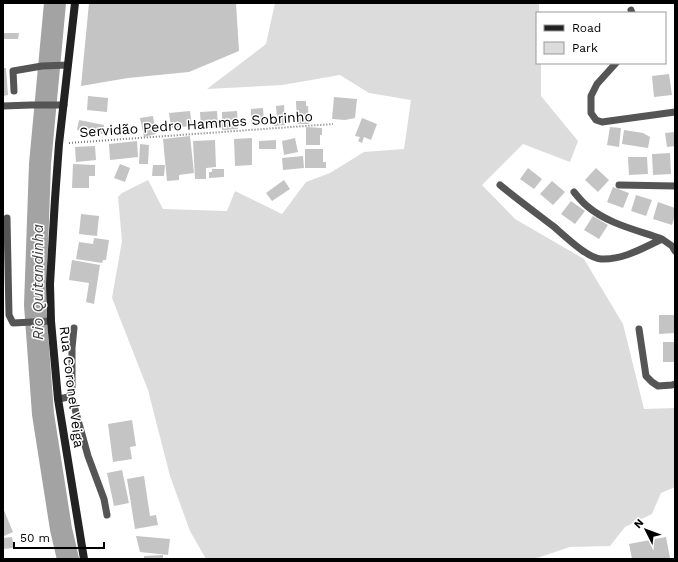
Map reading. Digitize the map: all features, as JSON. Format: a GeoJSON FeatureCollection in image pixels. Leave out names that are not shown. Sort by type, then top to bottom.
{"type":"FeatureCollection","features":[{"type":"Feature","properties":{"kind":"main road","name":"Rua Coronel Veiga"},"geometry":{"type":"LineString","coordinates":[[75,3],[55,198],[50,284],[51,321],[58,399],[84,559]]}},
{"type":"Feature","properties":{"kind":"lane"},"geometry":{"type":"LineString","coordinates":[[615,64],[597,84],[591,96],[591,113],[596,120],[602,122],[675,112]]}},
{"type":"Feature","properties":{"kind":"lane"},"geometry":{"type":"LineString","coordinates":[[14,91],[13,71],[42,66],[68,65]]}},
{"type":"Feature","properties":{"kind":"lane"},"geometry":{"type":"LineString","coordinates":[[3,106],[64,105]]}},
{"type":"Feature","properties":{"kind":"lane"},"geometry":{"type":"LineString","coordinates":[[500,185],[580,249],[600,259],[630,254],[662,239]]}},
{"type":"Feature","properties":{"kind":"lane"},"geometry":{"type":"LineString","coordinates":[[619,185],[675,186]]}},
{"type":"Feature","properties":{"kind":"lane"},"geometry":{"type":"LineString","coordinates":[[574,192],[585,205],[596,213],[619,224],[662,239],[672,246],[675,251]]}},
{"type":"Feature","properties":{"kind":"lane"},"geometry":{"type":"LineString","coordinates":[[7,218],[8,315],[13,323],[51,321]]}},
{"type":"Feature","properties":{"kind":"lane"},"geometry":{"type":"LineString","coordinates":[[69,397],[72,390],[72,348],[74,328]]}},
{"type":"Feature","properties":{"kind":"lane"},"geometry":{"type":"LineString","coordinates":[[639,328],[646,376],[658,386],[675,384]]}},
{"type":"Feature","properties":{"kind":"lane"},"geometry":{"type":"LineString","coordinates":[[58,399],[69,397]]}},
{"type":"Feature","properties":{"kind":"lane"},"geometry":{"type":"LineString","coordinates":[[69,397],[73,402],[88,456],[104,499],[106,515]]}},
{"type":"Feature","properties":{"kind":"path","name":"Servidão Pedro Hammes Sobrinho"},"geometry":{"type":"LineString","coordinates":[[60,144],[333,124]]}},
{"type":"Feature","properties":{"kind":"green space"},"geometry":{"type":"Polygon","coordinates":[[[275,3],[539,3],[539,12],[536,12],[536,64],[541,64],[541,96],[578,141],[570,162],[523,144],[482,185],[515,219],[584,259],[623,324],[644,409],[675,408],[675,487],[661,493],[652,514],[625,527],[610,546],[570,547],[534,559],[206,559],[190,531],[170,476],[148,390],[112,298],[122,241],[118,197],[122,193],[148,180],[163,209],[227,211],[235,191],[282,214],[306,182],[330,173],[364,152],[404,149],[411,100],[369,93],[340,75],[282,85],[207,89],[266,44],[275,3]]]}},
{"type":"Feature","properties":{"kind":"building"},"geometry":{"type":"Polygon","coordinates":[[[89,3],[236,3],[239,51],[189,72],[128,78],[81,86],[89,3]]]}},
{"type":"Feature","properties":{"kind":"building"},"geometry":{"type":"Polygon","coordinates":[[[3,33],[19,33],[18,39],[3,39],[3,33]]]}},
{"type":"Feature","properties":{"kind":"building"},"geometry":{"type":"Polygon","coordinates":[[[3,68],[6,68],[8,95],[3,96],[3,68]]]}},
{"type":"Feature","properties":{"kind":"building"},"geometry":{"type":"Polygon","coordinates":[[[669,74],[672,95],[654,97],[652,76],[669,74]]]}},
{"type":"Feature","properties":{"kind":"building"},"geometry":{"type":"Polygon","coordinates":[[[88,96],[108,98],[107,112],[87,110],[88,96]]]}},
{"type":"Feature","properties":{"kind":"building"},"geometry":{"type":"Polygon","coordinates":[[[334,97],[357,99],[355,118],[345,120],[332,119],[334,97]]]}},
{"type":"Feature","properties":{"kind":"building"},"geometry":{"type":"Polygon","coordinates":[[[296,101],[306,101],[306,106],[308,106],[309,124],[297,124],[296,101]]]}},
{"type":"Feature","properties":{"kind":"building"},"geometry":{"type":"Polygon","coordinates":[[[284,105],[285,125],[274,126],[274,119],[277,118],[276,106],[284,105]]]}},
{"type":"Feature","properties":{"kind":"building"},"geometry":{"type":"Polygon","coordinates":[[[263,108],[264,122],[251,122],[251,109],[263,108]]]}},
{"type":"Feature","properties":{"kind":"building"},"geometry":{"type":"Polygon","coordinates":[[[190,111],[192,126],[171,128],[169,113],[190,111]]]}},
{"type":"Feature","properties":{"kind":"building"},"geometry":{"type":"Polygon","coordinates":[[[217,111],[218,127],[201,128],[200,112],[217,111]]]}},
{"type":"Feature","properties":{"kind":"building"},"geometry":{"type":"Polygon","coordinates":[[[237,111],[238,129],[222,130],[222,112],[237,111]]]}},
{"type":"Feature","properties":{"kind":"building"},"geometry":{"type":"Polygon","coordinates":[[[153,116],[156,134],[144,137],[140,118],[153,116]]]}},
{"type":"Feature","properties":{"kind":"building"},"geometry":{"type":"Polygon","coordinates":[[[362,118],[377,124],[371,140],[364,137],[362,143],[358,141],[360,137],[355,136],[362,118]]]}},
{"type":"Feature","properties":{"kind":"building"},"geometry":{"type":"Polygon","coordinates":[[[79,120],[104,125],[103,134],[77,130],[79,120]]]}},
{"type":"Feature","properties":{"kind":"building"},"geometry":{"type":"Polygon","coordinates":[[[306,127],[322,128],[320,145],[306,145],[306,127]]]}},
{"type":"Feature","properties":{"kind":"building"},"geometry":{"type":"Polygon","coordinates":[[[610,127],[621,128],[619,147],[607,145],[610,127]]]}},
{"type":"Feature","properties":{"kind":"building"},"geometry":{"type":"Polygon","coordinates":[[[624,130],[643,133],[650,137],[648,148],[622,144],[624,130]]]}},
{"type":"Feature","properties":{"kind":"building"},"geometry":{"type":"Polygon","coordinates":[[[675,132],[675,146],[667,147],[665,133],[675,132]]]}},
{"type":"Feature","properties":{"kind":"building"},"geometry":{"type":"Polygon","coordinates":[[[190,136],[194,173],[179,175],[179,180],[167,181],[163,139],[190,136]]]}},
{"type":"Feature","properties":{"kind":"building"},"geometry":{"type":"Polygon","coordinates":[[[252,138],[252,165],[235,166],[234,139],[252,138]]]}},
{"type":"Feature","properties":{"kind":"building"},"geometry":{"type":"Polygon","coordinates":[[[295,138],[298,152],[284,155],[282,141],[295,138]]]}},
{"type":"Feature","properties":{"kind":"building"},"geometry":{"type":"Polygon","coordinates":[[[215,140],[216,167],[206,168],[206,179],[195,179],[193,141],[215,140]]]}},
{"type":"Feature","properties":{"kind":"building"},"geometry":{"type":"Polygon","coordinates":[[[276,140],[276,149],[259,149],[259,141],[276,140]]]}},
{"type":"Feature","properties":{"kind":"building"},"geometry":{"type":"Polygon","coordinates":[[[137,141],[138,157],[110,160],[109,144],[137,141]]]}},
{"type":"Feature","properties":{"kind":"building"},"geometry":{"type":"Polygon","coordinates":[[[140,144],[149,145],[148,164],[139,164],[140,144]]]}},
{"type":"Feature","properties":{"kind":"building"},"geometry":{"type":"Polygon","coordinates":[[[95,146],[96,160],[76,162],[75,147],[95,146]]]}},
{"type":"Feature","properties":{"kind":"building"},"geometry":{"type":"Polygon","coordinates":[[[305,149],[323,149],[323,162],[326,162],[326,168],[305,168],[305,149]]]}},
{"type":"Feature","properties":{"kind":"building"},"geometry":{"type":"Polygon","coordinates":[[[670,153],[671,174],[653,175],[652,154],[670,153]]]}},
{"type":"Feature","properties":{"kind":"building"},"geometry":{"type":"Polygon","coordinates":[[[303,156],[304,168],[283,170],[282,158],[303,156]]]}},
{"type":"Feature","properties":{"kind":"building"},"geometry":{"type":"Polygon","coordinates":[[[628,157],[647,157],[648,174],[629,175],[628,157]]]}},
{"type":"Feature","properties":{"kind":"building"},"geometry":{"type":"Polygon","coordinates":[[[73,164],[95,165],[95,176],[89,176],[89,188],[72,188],[73,164]]]}},
{"type":"Feature","properties":{"kind":"building"},"geometry":{"type":"Polygon","coordinates":[[[120,164],[130,168],[125,182],[114,178],[120,164]]]}},
{"type":"Feature","properties":{"kind":"building"},"geometry":{"type":"Polygon","coordinates":[[[153,165],[165,165],[164,176],[152,176],[153,165]]]}},
{"type":"Feature","properties":{"kind":"building"},"geometry":{"type":"Polygon","coordinates":[[[528,168],[542,179],[534,189],[520,179],[528,168]]]}},
{"type":"Feature","properties":{"kind":"building"},"geometry":{"type":"Polygon","coordinates":[[[596,168],[609,180],[598,192],[585,180],[596,168]]]}},
{"type":"Feature","properties":{"kind":"building"},"geometry":{"type":"Polygon","coordinates":[[[212,169],[224,169],[224,177],[209,178],[209,172],[212,172],[212,169]]]}},
{"type":"Feature","properties":{"kind":"building"},"geometry":{"type":"Polygon","coordinates":[[[284,180],[290,189],[272,201],[266,193],[284,180]]]}},
{"type":"Feature","properties":{"kind":"building"},"geometry":{"type":"Polygon","coordinates":[[[552,181],[565,192],[553,205],[540,194],[552,181]]]}},
{"type":"Feature","properties":{"kind":"building"},"geometry":{"type":"Polygon","coordinates":[[[613,187],[629,193],[623,208],[607,202],[613,187]]]}},
{"type":"Feature","properties":{"kind":"building"},"geometry":{"type":"Polygon","coordinates":[[[636,195],[652,200],[646,216],[631,211],[636,195]]]}},
{"type":"Feature","properties":{"kind":"building"},"geometry":{"type":"Polygon","coordinates":[[[571,201],[585,211],[575,224],[561,214],[571,201]]]}},
{"type":"Feature","properties":{"kind":"building"},"geometry":{"type":"Polygon","coordinates":[[[658,202],[675,208],[675,215],[672,225],[653,219],[658,202]]]}},
{"type":"Feature","properties":{"kind":"building"},"geometry":{"type":"Polygon","coordinates":[[[81,214],[99,216],[97,236],[79,234],[81,214]]]}},
{"type":"Feature","properties":{"kind":"building"},"geometry":{"type":"Polygon","coordinates":[[[593,216],[608,225],[599,239],[584,230],[593,216]]]}},
{"type":"Feature","properties":{"kind":"building"},"geometry":{"type":"Polygon","coordinates":[[[94,238],[109,240],[106,260],[103,260],[102,263],[76,259],[79,242],[93,244],[94,238]]]}},
{"type":"Feature","properties":{"kind":"building"},"geometry":{"type":"Polygon","coordinates":[[[72,260],[100,265],[94,304],[86,302],[89,283],[69,280],[72,260]]]}},
{"type":"Feature","properties":{"kind":"building"},"geometry":{"type":"Polygon","coordinates":[[[659,315],[675,315],[675,333],[659,334],[659,315]]]}},
{"type":"Feature","properties":{"kind":"building"},"geometry":{"type":"Polygon","coordinates":[[[663,342],[675,342],[675,362],[663,362],[663,342]]]}},
{"type":"Feature","properties":{"kind":"building"},"geometry":{"type":"Polygon","coordinates":[[[132,420],[136,446],[130,447],[132,459],[113,462],[108,424],[132,420]]]}},
{"type":"Feature","properties":{"kind":"building"},"geometry":{"type":"Polygon","coordinates":[[[122,470],[129,503],[114,506],[107,473],[122,470]]]}},
{"type":"Feature","properties":{"kind":"building"},"geometry":{"type":"Polygon","coordinates":[[[144,476],[150,516],[156,515],[158,525],[135,529],[127,479],[144,476]]]}},
{"type":"Feature","properties":{"kind":"building"},"geometry":{"type":"Polygon","coordinates":[[[3,508],[13,532],[4,536],[3,534],[3,508]]]}},
{"type":"Feature","properties":{"kind":"building"},"geometry":{"type":"Polygon","coordinates":[[[136,536],[170,539],[168,555],[140,552],[136,536]]]}},
{"type":"Feature","properties":{"kind":"building"},"geometry":{"type":"Polygon","coordinates":[[[12,537],[14,548],[3,549],[3,538],[12,537]]]}},
{"type":"Feature","properties":{"kind":"building"},"geometry":{"type":"Polygon","coordinates":[[[666,537],[670,558],[632,559],[629,544],[666,537]]]}},
{"type":"Feature","properties":{"kind":"building"},"geometry":{"type":"Polygon","coordinates":[[[163,555],[163,559],[144,559],[144,556],[163,555]]]}},
{"type":"Feature","properties":{"kind":"waterway","name":"Rio Quitandinha"},"geometry":{"type":"LineString","coordinates":[[55,3],[40,164],[35,305],[43,414],[61,529],[68,559]]}}]}
